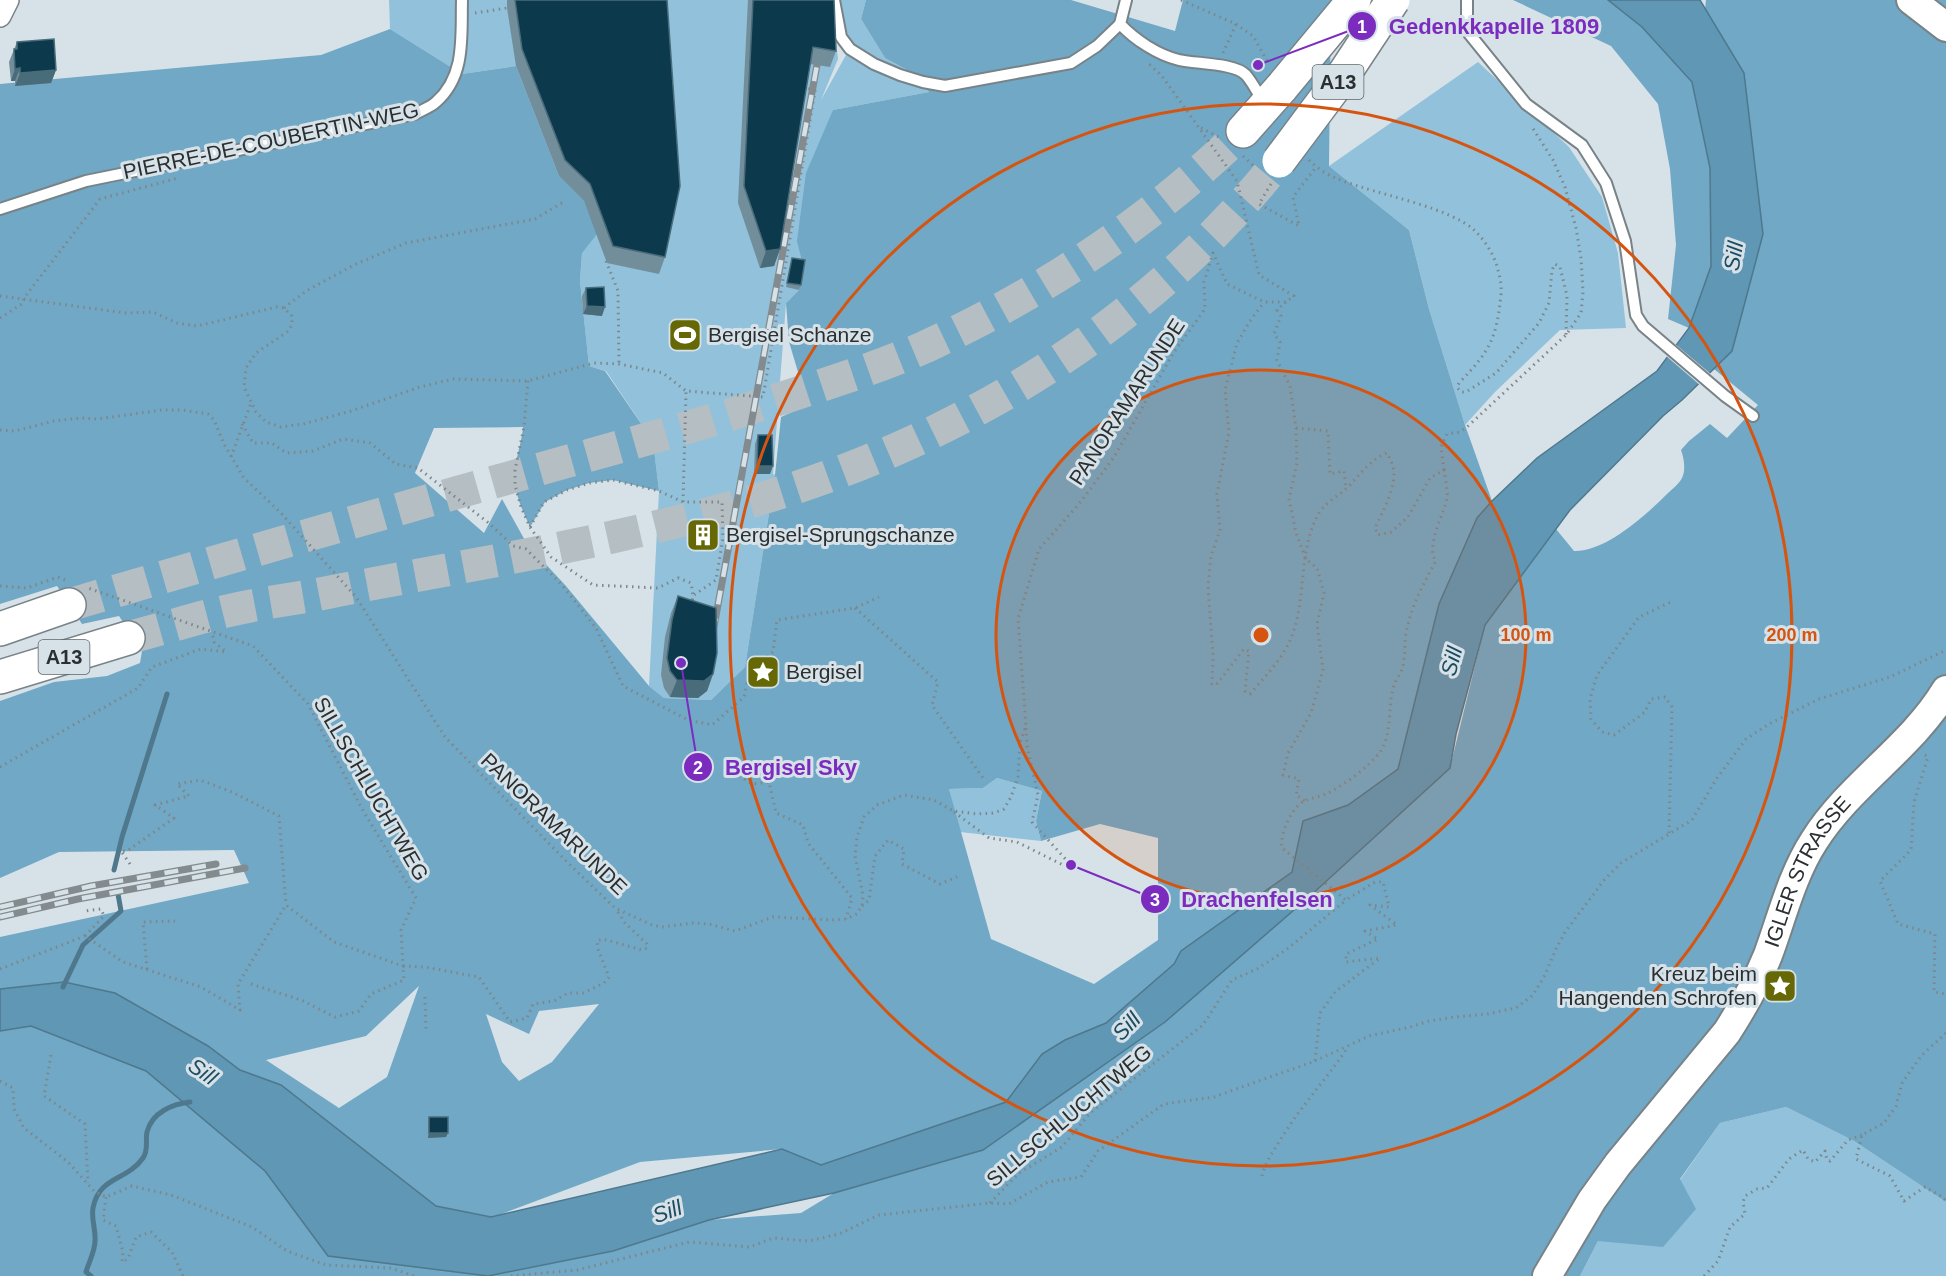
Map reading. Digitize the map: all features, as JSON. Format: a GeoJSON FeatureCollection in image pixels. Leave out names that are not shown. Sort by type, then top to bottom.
{"type":"FeatureCollection","features":[{"type":"Feature","properties":{"kind":"highway","name":"A13"},"geometry":{"type":"LineString","coordinates":[[1243,131],[1354,0]]}},
{"type":"Feature","properties":{"kind":"highway","name":"A13"},"geometry":{"type":"LineString","coordinates":[[1280,161],[1344,74],[1393,0]]}},
{"type":"Feature","properties":{"kind":"highway","name":"A13"},"geometry":{"type":"LineString","coordinates":[[0,629],[73,590]]}},
{"type":"Feature","properties":{"kind":"highway","name":"A13"},"geometry":{"type":"LineString","coordinates":[[0,677],[128,638]]}},
{"type":"Feature","properties":{"kind":"main road"},"geometry":{"type":"LineString","coordinates":[[1911,0],[1946,27]]}},
{"type":"Feature","properties":{"kind":"main road","name":"IGLER STRASSE"},"geometry":{"type":"LineString","coordinates":[[1547,1276],[1592,1200],[1618,1164],[1727,1032],[1741,1010],[1754,988],[1767,956],[1798,869],[1828,819],[1905,741],[1937,705],[1946,690]]}},
{"type":"Feature","properties":{"kind":"street"},"geometry":{"type":"LineString","coordinates":[[0,16],[8,0]]}},
{"type":"Feature","properties":{"kind":"lane","name":"PIERRE-DE-COUBERTIN-WEG"},"geometry":{"type":"LineString","coordinates":[[0,209],[86,181],[415,114],[435,104],[448,89],[456,74],[462,47],[462,0]]}},
{"type":"Feature","properties":{"kind":"lane"},"geometry":{"type":"LineString","coordinates":[[834,0],[841,37],[850,49],[874,64],[900,75],[945,86],[1071,63],[1097,45],[1120,24],[1126,0]]}},
{"type":"Feature","properties":{"kind":"lane"},"geometry":{"type":"LineString","coordinates":[[1467,0],[1467,31],[1526,104],[1582,145],[1606,183],[1625,241],[1636,315],[1643,326],[1725,396],[1753,416]]}},
{"type":"Feature","properties":{"kind":"lane"},"geometry":{"type":"LineString","coordinates":[[1120,24],[1142,43],[1167,55],[1203,65],[1230,67],[1245,74],[1274,96]]}},
{"type":"Feature","properties":{"kind":"path"},"geometry":{"type":"LineString","coordinates":[[1182,0],[1191,5],[1191,0]]}},
{"type":"Feature","properties":{"kind":"path"},"geometry":{"type":"LineString","coordinates":[[462,15],[507,8]]}},
{"type":"Feature","properties":{"kind":"path"},"geometry":{"type":"LineString","coordinates":[[1203,65],[1208,58],[1223,53],[1236,24]]}},
{"type":"Feature","properties":{"kind":"path"},"geometry":{"type":"LineString","coordinates":[[1146,62],[1162,76],[1237,181],[1259,275],[1294,296],[1277,310],[1281,316],[1274,334],[1280,342],[1277,360],[1290,386],[1296,428],[1297,463],[1289,499],[1296,533],[1305,559],[1317,568],[1324,592],[1317,624],[1323,670],[1311,713],[1288,753],[1283,775],[1299,779],[1296,795],[1305,801]]}},
{"type":"Feature","properties":{"kind":"path"},"geometry":{"type":"LineString","coordinates":[[0,296],[126,313],[153,312],[177,323],[197,326],[277,307],[284,308],[292,316],[292,325],[287,332],[256,353],[246,368],[244,387],[256,412],[266,422],[281,427],[342,414],[420,387],[453,379],[528,381],[594,363],[619,364],[663,374],[686,391],[763,397],[814,92],[804,87],[806,77]]}},
{"type":"Feature","properties":{"kind":"path"},"geometry":{"type":"LineString","coordinates":[[1346,900],[1282,848],[1280,840],[1293,812],[1305,801],[1329,793],[1363,769],[1380,751],[1388,737],[1394,684],[1403,667],[1406,631],[1419,592],[1436,561],[1433,557],[1433,544],[1447,498],[1441,447],[1447,434],[1460,432],[1467,428],[1566,335],[1581,313],[1583,292],[1581,258],[1576,228],[1565,187],[1553,160],[1530,124],[1526,104]]}},
{"type":"Feature","properties":{"kind":"path"},"geometry":{"type":"LineString","coordinates":[[0,318],[22,304],[24,298],[100,199],[179,178],[185,162]]}},
{"type":"Feature","properties":{"kind":"path"},"geometry":{"type":"LineString","coordinates":[[1316,167],[1346,182],[1462,222],[1474,229],[1484,241],[1493,255],[1500,276],[1502,290],[1500,309],[1492,340],[1483,358],[1459,383],[1457,387],[1461,392],[1466,392],[1496,373],[1539,322],[1549,303],[1552,270],[1555,264],[1560,267],[1567,296],[1566,335]]}},
{"type":"Feature","properties":{"kind":"path"},"geometry":{"type":"LineString","coordinates":[[284,308],[316,285],[356,264],[406,243],[535,219],[565,201]]}},
{"type":"Feature","properties":{"kind":"path"},"geometry":{"type":"LineString","coordinates":[[604,253],[618,291],[619,364]]}},
{"type":"Feature","properties":{"kind":"path","name":"PANORAMARUNDE"},"geometry":{"type":"LineString","coordinates":[[862,906],[863,895],[855,856],[857,837],[864,817],[877,805],[904,795],[934,800],[953,811],[977,814],[994,813],[1004,809],[1011,797],[1018,777],[1020,742],[1026,726],[1018,619],[1039,549],[1079,504],[1114,457],[1174,352],[1205,309],[1204,282],[1213,253],[1227,284],[1264,302],[1286,302]]}},
{"type":"Feature","properties":{"kind":"path"},"geometry":{"type":"LineString","coordinates":[[1264,302],[1237,343],[1225,390],[1229,432],[1217,494],[1220,530],[1211,556],[1208,587],[1213,655],[1212,684],[1216,685],[1244,649],[1249,651],[1245,691],[1250,694],[1283,656],[1294,631],[1305,559],[1310,536],[1319,514],[1332,498],[1346,489],[1376,457],[1387,453],[1394,468],[1394,480],[1385,508],[1374,528],[1378,535],[1391,532],[1408,517],[1430,478],[1444,470]]}},
{"type":"Feature","properties":{"kind":"path"},"geometry":{"type":"LineString","coordinates":[[528,381],[524,427],[515,470],[515,485],[530,527],[551,557],[593,585],[658,588],[678,578],[691,583],[693,596],[691,607]]}},
{"type":"Feature","properties":{"kind":"path"},"geometry":{"type":"LineString","coordinates":[[683,502],[686,391]]}},
{"type":"Feature","properties":{"kind":"path"},"geometry":{"type":"LineString","coordinates":[[231,458],[251,403]]}},
{"type":"Feature","properties":{"kind":"path","name":"PANORAMARUNDE"},"geometry":{"type":"LineString","coordinates":[[0,430],[15,431],[54,421],[182,410],[208,414],[214,420],[231,458],[244,478],[281,513],[356,597],[445,737],[615,908],[652,925],[662,927],[694,923],[709,924],[735,931],[773,917],[846,919]]}},
{"type":"Feature","properties":{"kind":"path"},"geometry":{"type":"LineString","coordinates":[[242,424],[253,443],[272,443],[286,453],[313,451],[343,439],[370,443],[396,464],[418,468],[490,524],[513,546],[526,549],[562,585],[596,628],[623,686],[688,720],[712,725],[744,697],[750,671],[773,652],[777,620],[855,608],[879,597]]}},
{"type":"Feature","properties":{"kind":"path"},"geometry":{"type":"LineString","coordinates":[[1296,428],[1328,431],[1330,474],[1344,471],[1346,489]]}},
{"type":"Feature","properties":{"kind":"path"},"geometry":{"type":"LineString","coordinates":[[530,527],[544,502],[567,490],[590,483],[613,480],[659,490],[683,502],[722,502],[723,538],[716,580],[693,596]]}},
{"type":"Feature","properties":{"kind":"path","name":"SILLSCHLUCHTWEG"},"geometry":{"type":"LineString","coordinates":[[0,586],[27,588],[58,577],[73,590],[253,646],[308,704],[362,809],[416,898],[401,930],[403,966]]}},
{"type":"Feature","properties":{"kind":"path"},"geometry":{"type":"LineString","coordinates":[[1669,833],[1672,707],[1665,697],[1652,699],[1645,712],[1614,735],[1602,732],[1591,719],[1590,699],[1597,675],[1639,617],[1671,602]]}},
{"type":"Feature","properties":{"kind":"path"},"geometry":{"type":"LineString","coordinates":[[855,608],[938,682],[932,705],[985,781]]}},
{"type":"Feature","properties":{"kind":"path"},"geometry":{"type":"LineString","coordinates":[[0,767],[138,688],[152,667],[201,649],[226,652],[214,642],[212,632]]}},
{"type":"Feature","properties":{"kind":"path"},"geometry":{"type":"LineString","coordinates":[[990,1203],[1009,1204],[1048,1182],[1081,1177],[1098,1151],[1164,1104],[1214,1097],[1315,1061],[1369,1036],[1429,1021],[1516,1008],[1533,995],[1545,975],[1564,932],[1605,879],[1621,863],[1692,820],[1717,778],[1746,739],[1769,724],[1819,699],[1890,677],[1946,650]]}},
{"type":"Feature","properties":{"kind":"path"},"geometry":{"type":"LineString","coordinates":[[953,811],[989,838],[1017,842],[1067,867],[1070,863],[1032,822],[1038,795],[1027,746],[1026,726]]}},
{"type":"Feature","properties":{"kind":"path"},"geometry":{"type":"LineString","coordinates":[[1905,741],[1928,757],[1914,802],[1911,850],[1880,881],[1898,924],[1935,934],[1934,992],[1946,994]]}},
{"type":"Feature","properties":{"kind":"path"},"geometry":{"type":"LineString","coordinates":[[724,766],[752,784],[769,782],[776,813],[803,825],[808,843],[852,898],[846,919]]}},
{"type":"Feature","properties":{"kind":"path"},"geometry":{"type":"LineString","coordinates":[[88,938],[123,962],[201,987],[240,1010],[238,984],[286,905],[279,816],[232,792],[200,780],[177,784],[189,796],[155,805],[174,819],[127,851],[114,851]]}},
{"type":"Feature","properties":{"kind":"path"},"geometry":{"type":"LineString","coordinates":[[846,919],[857,914],[868,900],[875,856],[888,840],[904,849],[902,864],[940,884],[957,877]]}},
{"type":"Feature","properties":{"kind":"path"},"geometry":{"type":"LineString","coordinates":[[121,851],[130,864]]}},
{"type":"Feature","properties":{"kind":"path","name":"SILLSCHLUCHTWEG"},"geometry":{"type":"LineString","coordinates":[[511,1276],[577,1270],[689,1242],[750,1247],[773,1238],[809,1241],[839,1234],[879,1215],[990,1203],[1018,1173],[1062,1148],[1090,1113],[1203,1025],[1232,980],[1257,969],[1286,950],[1346,900],[1375,882],[1383,882],[1389,907],[1370,905],[1396,925],[1365,931],[1378,939],[1346,954],[1346,962],[1380,958],[1335,993],[1320,1012],[1315,1061]]}},
{"type":"Feature","properties":{"kind":"path"},"geometry":{"type":"LineString","coordinates":[[286,905],[334,942],[403,966],[425,967],[479,977],[510,1022],[527,1018],[532,1004],[554,1001],[568,993],[583,993],[604,983],[609,977],[597,941],[603,939],[642,950],[647,948],[647,944],[625,923],[615,908]]}},
{"type":"Feature","properties":{"kind":"path"},"geometry":{"type":"LineString","coordinates":[[0,969],[88,938],[104,916],[101,909],[85,911]]}},
{"type":"Feature","properties":{"kind":"path"},"geometry":{"type":"LineString","coordinates":[[147,969],[143,922],[175,921]]}},
{"type":"Feature","properties":{"kind":"path"},"geometry":{"type":"LineString","coordinates":[[251,984],[301,1000],[335,1017],[359,1011],[370,994],[404,980],[403,966]]}},
{"type":"Feature","properties":{"kind":"path"},"geometry":{"type":"LineString","coordinates":[[425,998],[426,1031]]}},
{"type":"Feature","properties":{"kind":"path"},"geometry":{"type":"LineString","coordinates":[[1704,1276],[1718,1261],[1730,1227],[1745,1214],[1743,1203],[1745,1196],[1757,1189],[1767,1188],[1790,1159],[1803,1150],[1809,1159],[1815,1162],[1825,1150],[1827,1160],[1830,1161],[1848,1140],[1862,1136],[1884,1123],[1896,1106],[1902,1083],[1921,1056],[1946,1033]]}},
{"type":"Feature","properties":{"kind":"path"},"geometry":{"type":"LineString","coordinates":[[1262,1176],[1265,1165],[1296,1114],[1333,1070],[1349,1046]]}},
{"type":"Feature","properties":{"kind":"path"},"geometry":{"type":"LineString","coordinates":[[51,1055],[44,1096],[85,1124],[88,1185]]}},
{"type":"Feature","properties":{"kind":"path"},"geometry":{"type":"LineString","coordinates":[[0,1083],[13,1088],[14,1109],[24,1128],[68,1162],[94,1191],[106,1197],[132,1186],[171,1195],[252,1227],[287,1251],[326,1265],[391,1268],[414,1276]]}},
{"type":"Feature","properties":{"kind":"path"},"geometry":{"type":"LineString","coordinates":[[1862,1136],[1856,1158],[1890,1176],[1904,1201],[1925,1187],[1944,1198],[1946,1202]]}},
{"type":"Feature","properties":{"kind":"path"},"geometry":{"type":"LineString","coordinates":[[106,1197],[104,1220],[116,1226],[123,1252],[122,1262],[128,1258],[136,1238],[151,1232],[172,1252],[183,1276]]}},
{"type":"Feature","properties":{"kind":"shaded area","name":"Bergisel Schanze"},"geometry":{"type":"Polygon","coordinates":[[[389,0],[831,0],[838,59],[821,100],[846,55],[840,0],[866,0],[861,19],[885,58],[909,71],[929,92],[833,110],[799,290],[786,303],[773,474],[775,475],[745,667],[711,700],[664,698],[649,686],[659,491],[653,441],[606,371],[589,366],[580,281],[582,253],[559,176],[516,66],[462,74],[390,29],[389,0]]]}},
{"type":"Feature","properties":{"kind":"shaded area"},"geometry":{"type":"Polygon","coordinates":[[[866,0],[1071,0],[1175,31],[1183,0],[1331,0],[1329,166],[1409,230],[1429,309],[1465,425],[1492,501],[1477,518],[1439,604],[1398,769],[1348,805],[1303,821],[1292,872],[1181,951],[1174,964],[1106,1023],[1065,1040],[1042,1054],[1006,1102],[821,1165],[782,1149],[640,1162],[491,1218],[436,1206],[281,1085],[240,1070],[208,1046],[64,982],[0,989],[0,937],[249,883],[234,850],[59,852],[0,878],[0,701],[54,682],[107,676],[140,663],[142,651],[119,616],[82,624],[57,586],[0,604],[0,84],[321,55],[390,29],[462,74],[516,66],[559,176],[584,201],[597,234],[582,253],[580,281],[589,366],[605,371],[653,441],[659,491],[613,480],[589,483],[567,490],[545,502],[530,527],[515,486],[516,465],[523,427],[434,428],[415,473],[484,533],[502,499],[527,544],[566,586],[649,686],[664,698],[711,700],[745,667],[775,475],[781,417],[808,405],[789,342],[786,303],[799,290],[803,265],[797,241],[806,173],[833,110],[929,92],[909,71],[885,58],[861,19],[866,0]],[[997,778],[983,788],[949,789],[991,939],[1094,984],[1158,940],[1158,838],[1100,824],[1041,841],[1036,821],[1042,791],[997,778]],[[419,986],[366,1036],[266,1060],[339,1108],[387,1077],[419,986]],[[599,1004],[539,1011],[529,1034],[486,1014],[502,1062],[519,1081],[552,1062],[599,1004]]]}},
{"type":"Feature","properties":{"kind":"shaded area"},"geometry":{"type":"Polygon","coordinates":[[[1513,0],[1608,0],[1642,27],[1692,82],[1710,168],[1711,266],[1689,328],[1668,319],[1676,245],[1670,169],[1658,104],[1611,46],[1513,0]]]}},
{"type":"Feature","properties":{"kind":"shaded area"},"geometry":{"type":"Polygon","coordinates":[[[1706,0],[1946,0],[1946,1202],[1854,1141],[1786,1107],[1720,1123],[1680,1179],[1696,1209],[1663,1247],[1598,1241],[1580,1276],[488,1276],[613,1251],[709,1220],[801,1213],[834,1193],[983,1150],[1165,1022],[1309,897],[1450,768],[1485,625],[1556,529],[1574,551],[1586,550],[1611,539],[1647,513],[1679,482],[1684,468],[1681,450],[1689,441],[1710,424],[1727,438],[1758,405],[1714,369],[1732,351],[1744,73],[1705,9],[1706,0]]]}},
{"type":"Feature","properties":{"kind":"shaded area"},"geometry":{"type":"Polygon","coordinates":[[[1478,62],[1569,147],[1602,197],[1618,253],[1626,328],[1560,330],[1495,392],[1465,425],[1429,309],[1409,230],[1329,166],[1478,62]]]}},
{"type":"Feature","properties":{"kind":"shaded area"},"geometry":{"type":"Polygon","coordinates":[[[997,778],[1042,791],[1036,821],[1041,841],[960,832],[949,789],[983,788],[997,778]]]}},
{"type":"Feature","properties":{"kind":"shaded area"},"geometry":{"type":"Polygon","coordinates":[[[31,1026],[146,1070],[265,1171],[328,1256],[488,1276],[0,1276],[0,1031],[31,1026]]]}},
{"type":"Feature","properties":{"kind":"shaded area"},"geometry":{"type":"Polygon","coordinates":[[[1786,1107],[1854,1141],[1946,1202],[1946,1276],[1580,1276],[1598,1241],[1680,1180],[1720,1123],[1786,1107]]]}},
{"type":"Feature","properties":{"kind":"water","name":"Sill"},"geometry":{"type":"Polygon","coordinates":[[[1608,0],[1700,0],[1744,73],[1763,234],[1732,351],[1663,416],[1570,510],[1485,625],[1456,734],[1450,768],[1309,897],[1165,1022],[983,1150],[834,1193],[709,1220],[613,1251],[488,1276],[328,1256],[265,1171],[146,1071],[31,1026],[0,1031],[0,989],[64,982],[115,993],[208,1046],[240,1070],[281,1085],[436,1206],[491,1217],[782,1149],[821,1165],[1006,1102],[1042,1054],[1065,1040],[1106,1023],[1174,964],[1181,951],[1292,872],[1303,821],[1348,805],[1398,769],[1439,604],[1477,518],[1537,458],[1657,371],[1689,328],[1711,266],[1710,168],[1692,82],[1642,27],[1608,0]]]}},
{"type":"Feature","properties":{"kind":"pier"},"geometry":{"type":"Polygon","coordinates":[[[1674,343],[1712,375],[1701,386],[1665,355],[1674,343]]]}},
{"type":"Feature","properties":{"kind":"building"},"geometry":{"type":"Polygon","coordinates":[[[515,0],[667,0],[680,186],[665,257],[613,246],[590,184],[565,160],[522,49],[515,0]]]}},
{"type":"Feature","properties":{"kind":"building"},"geometry":{"type":"Polygon","coordinates":[[[753,0],[834,0],[836,51],[813,47],[780,249],[766,251],[744,186],[753,0]]]}},
{"type":"Feature","properties":{"kind":"building"},"geometry":{"type":"Polygon","coordinates":[[[54,39],[56,70],[20,73],[20,68],[15,69],[14,49],[17,49],[17,42],[54,39]]]}},
{"type":"Feature","properties":{"kind":"building"},"geometry":{"type":"Polygon","coordinates":[[[792,258],[805,260],[801,285],[787,283],[792,258]]]}},
{"type":"Feature","properties":{"kind":"building"},"geometry":{"type":"Polygon","coordinates":[[[604,287],[605,307],[587,306],[586,288],[604,287]]]}},
{"type":"Feature","properties":{"kind":"building"},"geometry":{"type":"Polygon","coordinates":[[[758,435],[772,435],[773,466],[757,466],[758,435]]]}},
{"type":"Feature","properties":{"kind":"building"},"geometry":{"type":"Polygon","coordinates":[[[678,596],[716,608],[717,653],[713,674],[704,681],[677,680],[670,671],[667,658],[678,596]]]}},
{"type":"Feature","properties":{"kind":"building"},"geometry":{"type":"Polygon","coordinates":[[[429,1117],[448,1117],[448,1133],[429,1133],[429,1117]]]}},
{"type":"Feature","properties":{"kind":"waterway"},"geometry":{"type":"LineString","coordinates":[[114,870],[122,837],[167,694]]}},
{"type":"Feature","properties":{"kind":"waterway"},"geometry":{"type":"LineString","coordinates":[[63,987],[83,945],[121,911],[118,894]]}},
{"type":"Feature","properties":{"kind":"waterway"},"geometry":{"type":"LineString","coordinates":[[91,1276],[86,1272],[95,1245],[93,1208],[96,1198],[107,1184],[129,1171],[143,1158],[147,1132],[153,1119],[170,1107],[190,1102]]}},
{"type":"Feature","properties":{"kind":"tunnel"},"geometry":{"type":"LineString","coordinates":[[69,605],[699,424],[910,354],[1012,303],[1094,252],[1171,195],[1243,131]]}},
{"type":"Feature","properties":{"kind":"tunnel"},"geometry":{"type":"LineString","coordinates":[[128,638],[202,617],[260,604],[548,550],[665,525],[779,493],[851,468],[921,438],[989,403],[1054,364],[1116,320],[1174,272],[1229,219],[1279,161]]}},
{"type":"Feature","properties":{"kind":"railway"},"geometry":{"type":"LineString","coordinates":[[713,632],[817,65]]}},
{"type":"Feature","properties":{"kind":"railway"},"geometry":{"type":"LineString","coordinates":[[0,907],[91,886],[216,864]]}},
{"type":"Feature","properties":{"kind":"railway"},"geometry":{"type":"LineString","coordinates":[[0,917],[78,899],[245,868]]}},
{"type":"Feature","properties":{"kind":"place","name":"Gedenkkapelle 1809"},"geometry":{"type":"Point","coordinates":[1258,65]}},
{"type":"Feature","properties":{"kind":"place","name":"Bergisel Schanze"},"geometry":{"type":"Point","coordinates":[685,335]}},
{"type":"Feature","properties":{"kind":"place","name":"Bergisel-Sprungschanze"},"geometry":{"type":"Point","coordinates":[703,535]}},
{"type":"Feature","properties":{"kind":"place","name":"Bergisel Sky"},"geometry":{"type":"Point","coordinates":[681,663]}},
{"type":"Feature","properties":{"kind":"place","name":"Bergisel"},"geometry":{"type":"Point","coordinates":[763,672]}},
{"type":"Feature","properties":{"kind":"place","name":"Drachenfelsen"},"geometry":{"type":"Point","coordinates":[1071,865]}},
{"type":"Feature","properties":{"kind":"place","name":"Kreuz beim Hangenden Schrofen"},"geometry":{"type":"Point","coordinates":[1780,986]}}]}
